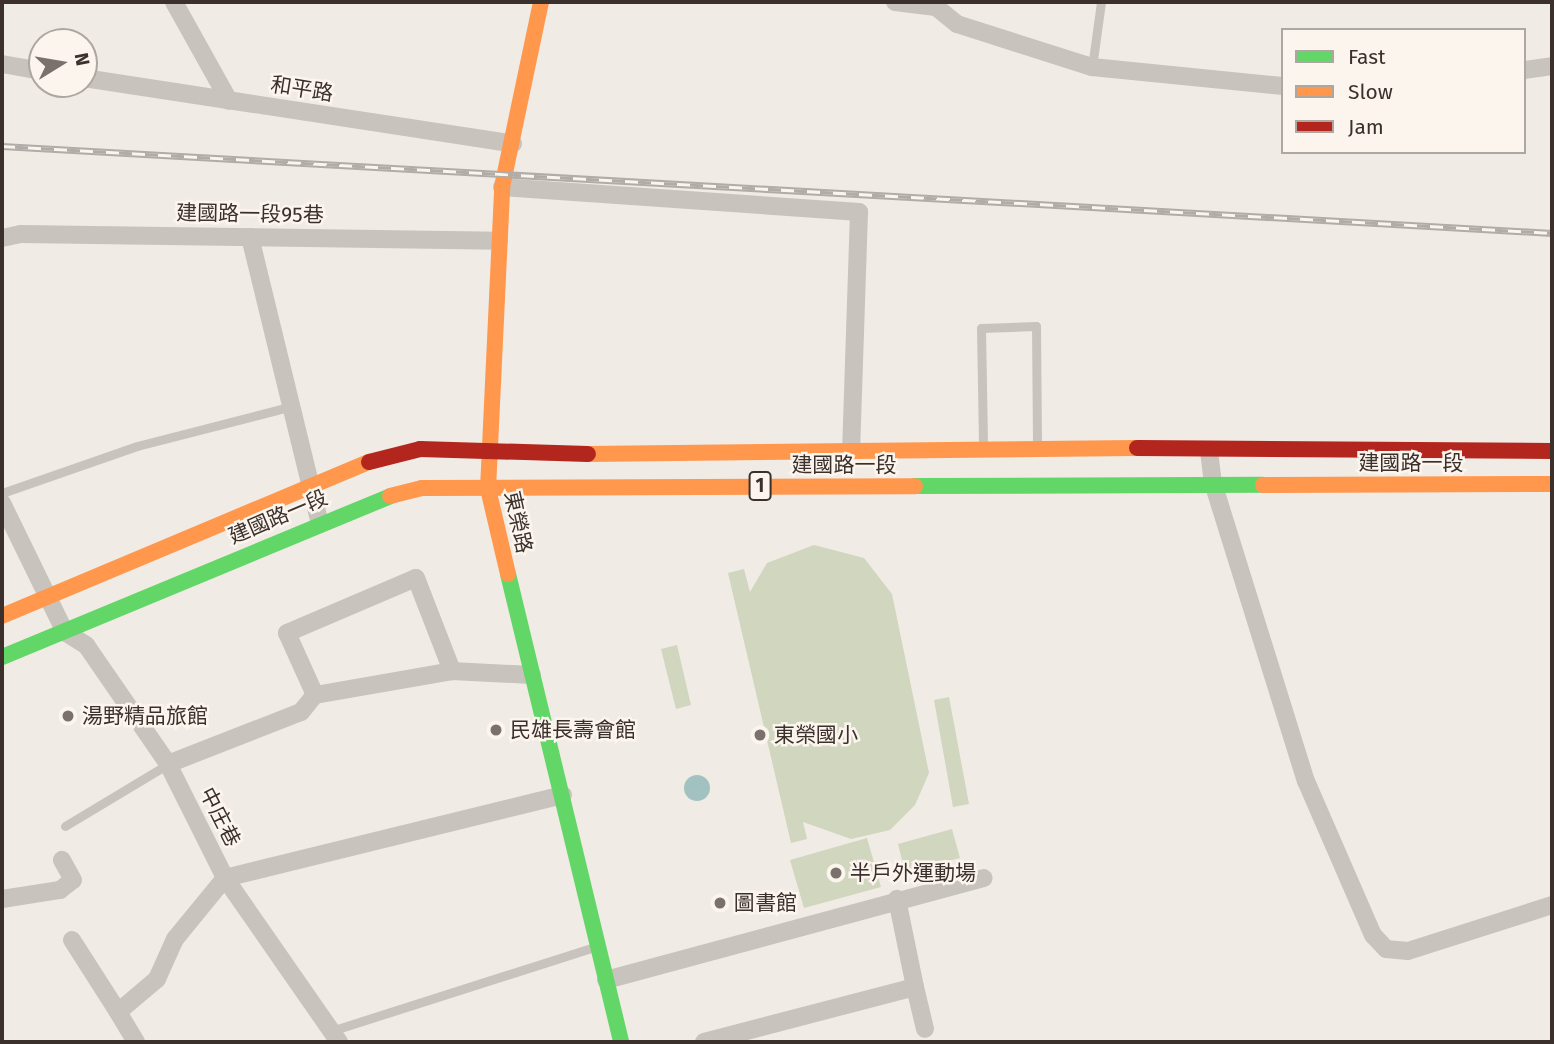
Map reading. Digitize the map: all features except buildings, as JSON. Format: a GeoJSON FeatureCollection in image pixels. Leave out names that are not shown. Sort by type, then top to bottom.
{"type":"FeatureCollection","features":[{"type":"Feature","properties":{"kind":"main road","name":"東榮路"},"geometry":{"type":"LineString","coordinates":[[541,2],[502,187],[494,455],[488,489],[621,1042]]}},
{"type":"Feature","properties":{"kind":"main road","name":"建國路一段"},"geometry":{"type":"LineString","coordinates":[[2,616],[49,599],[385,455],[420,449],[494,455],[1037,447],[1209,451],[1552,451]]}},
{"type":"Feature","properties":{"kind":"main road","name":"建國路一段"},"geometry":{"type":"LineString","coordinates":[[2,657],[62,624],[319,521],[422,488],[1213,483],[1552,484]]}},
{"type":"Feature","properties":{"kind":"street"},"geometry":{"type":"LineString","coordinates":[[174,2],[229,101]]}},
{"type":"Feature","properties":{"kind":"street"},"geometry":{"type":"LineString","coordinates":[[895,2],[936,7],[957,24],[1092,66],[1281,86]]}},
{"type":"Feature","properties":{"kind":"street"},"geometry":{"type":"LineString","coordinates":[[2,65],[28,69]]}},
{"type":"Feature","properties":{"kind":"street"},"geometry":{"type":"LineString","coordinates":[[1526,70],[1552,66]]}},
{"type":"Feature","properties":{"kind":"street","name":"和平路"},"geometry":{"type":"LineString","coordinates":[[98,80],[513,144]]}},
{"type":"Feature","properties":{"kind":"street"},"geometry":{"type":"LineString","coordinates":[[502,187],[859,212],[851,451]]}},
{"type":"Feature","properties":{"kind":"street"},"geometry":{"type":"LineString","coordinates":[[250,237],[308,487],[319,521]]}},
{"type":"Feature","properties":{"kind":"street","name":"建國路一段95巷"},"geometry":{"type":"LineString","coordinates":[[2,239],[250,237],[499,241]]}},
{"type":"Feature","properties":{"kind":"street"},"geometry":{"type":"LineString","coordinates":[[1209,451],[1213,483],[1306,782],[1373,934],[1386,949],[1408,951],[1552,905]]}},
{"type":"Feature","properties":{"kind":"street"},"geometry":{"type":"LineString","coordinates":[[2,503],[62,624]]}},
{"type":"Feature","properties":{"kind":"street"},"geometry":{"type":"LineString","coordinates":[[315,695],[287,633],[416,578],[452,671]]}},
{"type":"Feature","properties":{"kind":"street","name":"中庄巷"},"geometry":{"type":"LineString","coordinates":[[62,624],[86,645],[169,764],[225,878],[335,1036]]}},
{"type":"Feature","properties":{"kind":"street"},"geometry":{"type":"LineString","coordinates":[[169,764],[301,712],[315,695],[452,671],[532,675]]}},
{"type":"Feature","properties":{"kind":"street"},"geometry":{"type":"LineString","coordinates":[[118,1012],[157,979],[176,940],[225,878],[563,795]]}},
{"type":"Feature","properties":{"kind":"street"},"geometry":{"type":"LineString","coordinates":[[2,899],[60,890],[73,880],[62,860]]}},
{"type":"Feature","properties":{"kind":"street"},"geometry":{"type":"LineString","coordinates":[[606,980],[983,877]]}},
{"type":"Feature","properties":{"kind":"street"},"geometry":{"type":"LineString","coordinates":[[897,900],[925,1029]]}},
{"type":"Feature","properties":{"kind":"street"},"geometry":{"type":"LineString","coordinates":[[72,940],[136,1042]]}},
{"type":"Feature","properties":{"kind":"street"},"geometry":{"type":"LineString","coordinates":[[704,1042],[915,987]]}},
{"type":"Feature","properties":{"kind":"lane"},"geometry":{"type":"LineString","coordinates":[[1092,66],[1101,2]]}},
{"type":"Feature","properties":{"kind":"lane"},"geometry":{"type":"LineString","coordinates":[[983,448],[981,327],[1035,326],[1037,447]]}},
{"type":"Feature","properties":{"kind":"lane"},"geometry":{"type":"LineString","coordinates":[[2,492],[136,446],[289,407]]}},
{"type":"Feature","properties":{"kind":"lane"},"geometry":{"type":"LineString","coordinates":[[65,826],[169,764]]}},
{"type":"Feature","properties":{"kind":"lane"},"geometry":{"type":"LineString","coordinates":[[335,1036],[598,945]]}},
{"type":"Feature","properties":{"kind":"green space"},"geometry":{"type":"Polygon","coordinates":[[[814,545],[864,558],[892,594],[929,773],[915,805],[890,830],[851,839],[803,822],[807,839],[791,843],[728,573],[744,569],[750,592],[767,563],[814,545]]]}},
{"type":"Feature","properties":{"kind":"green space"},"geometry":{"type":"Polygon","coordinates":[[[677,645],[691,705],[676,709],[661,649],[677,645]]]}},
{"type":"Feature","properties":{"kind":"green space"},"geometry":{"type":"Polygon","coordinates":[[[949,697],[969,804],[953,807],[934,700],[949,697]]]}},
{"type":"Feature","properties":{"kind":"green space"},"geometry":{"type":"Polygon","coordinates":[[[952,829],[960,858],[905,872],[898,844],[952,829]]]}},
{"type":"Feature","properties":{"kind":"green space","name":"半戶外運動場"},"geometry":{"type":"Polygon","coordinates":[[[867,838],[881,887],[804,908],[790,860],[867,838]]]}},
{"type":"Feature","properties":{"kind":"water"},"geometry":{"type":"Polygon","coordinates":[[[697,775],[706,779],[710,788],[706,797],[697,801],[688,797],[684,788],[688,779],[697,775]]]}},
{"type":"Feature","properties":{"kind":"railway"},"geometry":{"type":"LineString","coordinates":[[2,146],[1552,233]]}},
{"type":"Feature","properties":{"kind":"traffic: fast"},"geometry":{"type":"LineString","coordinates":[[915,486],[1263,485]]}},
{"type":"Feature","properties":{"kind":"traffic: fast"},"geometry":{"type":"LineString","coordinates":[[2,657],[390,496]]}},
{"type":"Feature","properties":{"kind":"traffic: fast"},"geometry":{"type":"LineString","coordinates":[[508,574],[621,1042]]}},
{"type":"Feature","properties":{"kind":"traffic: slow"},"geometry":{"type":"LineString","coordinates":[[508,574],[488,489],[502,187],[541,2]]}},
{"type":"Feature","properties":{"kind":"traffic: slow"},"geometry":{"type":"LineString","coordinates":[[588,454],[1137,448]]}},
{"type":"Feature","properties":{"kind":"traffic: slow"},"geometry":{"type":"LineString","coordinates":[[2,616],[369,462]]}},
{"type":"Feature","properties":{"kind":"traffic: slow"},"geometry":{"type":"LineString","coordinates":[[1263,485],[1552,484]]}},
{"type":"Feature","properties":{"kind":"traffic: slow"},"geometry":{"type":"LineString","coordinates":[[390,496],[422,488],[915,486]]}},
{"type":"Feature","properties":{"kind":"traffic: jam"},"geometry":{"type":"LineString","coordinates":[[1137,448],[1552,451]]}},
{"type":"Feature","properties":{"kind":"traffic: jam"},"geometry":{"type":"LineString","coordinates":[[369,462],[420,449],[588,454]]}},
{"type":"Feature","properties":{"kind":"place","name":"湯野精品旅館"},"geometry":{"type":"Point","coordinates":[68,716]}},
{"type":"Feature","properties":{"kind":"place","name":"民雄長壽會館"},"geometry":{"type":"Point","coordinates":[496,730]}},
{"type":"Feature","properties":{"kind":"place","name":"東榮國小"},"geometry":{"type":"Point","coordinates":[760,735]}},
{"type":"Feature","properties":{"kind":"place","name":"半戶外運動場"},"geometry":{"type":"Point","coordinates":[836,873]}},
{"type":"Feature","properties":{"kind":"place","name":"圖書館"},"geometry":{"type":"Point","coordinates":[720,903]}}]}
